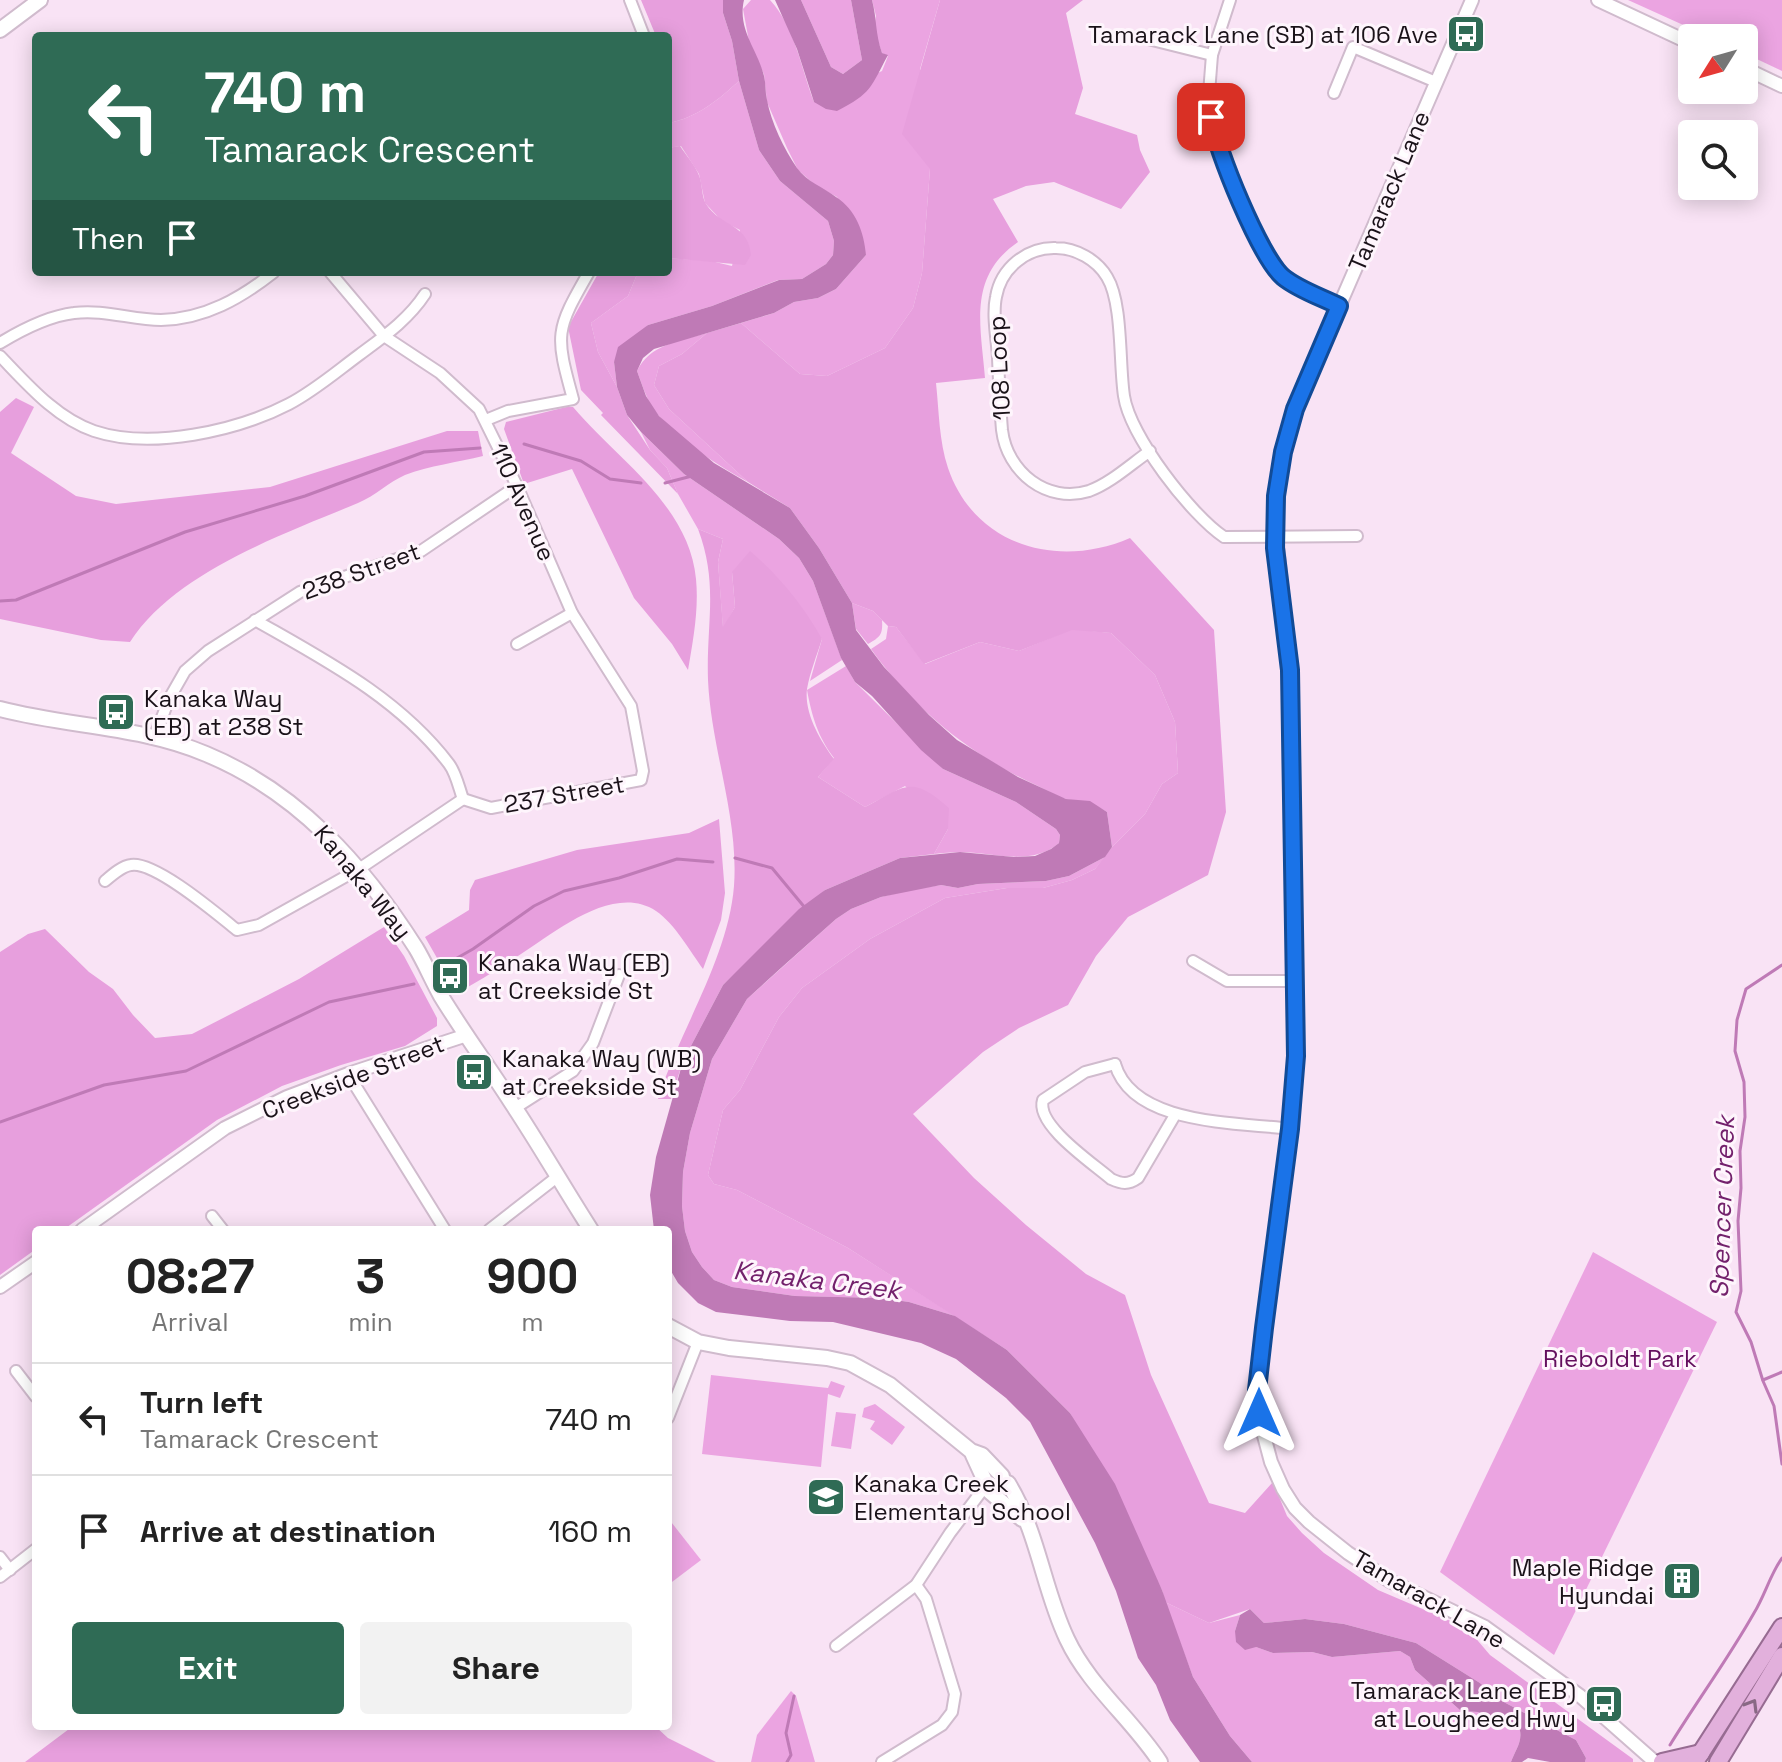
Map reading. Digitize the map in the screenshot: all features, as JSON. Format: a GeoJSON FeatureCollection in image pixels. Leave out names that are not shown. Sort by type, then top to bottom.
{"type":"FeatureCollection","features":[{"type":"Feature","properties":{"kind":"highway"},"geometry":{"type":"LineString","coordinates":[[1662,1762],[1698,1757],[1782,1627]]}},
{"type":"Feature","properties":{"kind":"highway"},"geometry":{"type":"LineString","coordinates":[[1722,1759],[1782,1656]]}},
{"type":"Feature","properties":{"kind":"main road"},"geometry":{"type":"LineString","coordinates":[[0,30],[40,0]]}},
{"type":"Feature","properties":{"kind":"main road","name":"Kanaka Way"},"geometry":{"type":"LineString","coordinates":[[0,709],[155,736],[205,753],[263,783],[315,822],[359,869],[418,951],[441,996],[588,1226]]}},
{"type":"Feature","properties":{"kind":"main road"},"geometry":{"type":"LineString","coordinates":[[672,1328],[698,1342],[850,1363],[890,1385],[971,1451],[982,1455],[1005,1480],[1030,1526],[1068,1641],[1095,1682],[1160,1762]]}},
{"type":"Feature","properties":{"kind":"main road"},"geometry":{"type":"LineString","coordinates":[[971,1451],[992,1490],[1030,1526]]}},
{"type":"Feature","properties":{"kind":"main road"},"geometry":{"type":"LineString","coordinates":[[992,1490],[1007,1492],[1005,1480]]}},
{"type":"Feature","properties":{"kind":"street"},"geometry":{"type":"LineString","coordinates":[[630,0],[642,32]]}},
{"type":"Feature","properties":{"kind":"street"},"geometry":{"type":"LineString","coordinates":[[1230,0],[1212,55],[1209,93],[1213,129],[1264,253],[1290,282],[1339,306]]}},
{"type":"Feature","properties":{"kind":"street","name":"Tamarack Lane"},"geometry":{"type":"LineString","coordinates":[[1472,0],[1298,401],[1289,426],[1278,478],[1275,538],[1290,670],[1296,1056],[1290,1129],[1257,1390],[1259,1413],[1271,1462],[1292,1504],[1309,1522],[1373,1571],[1469,1618],[1530,1659],[1579,1695],[1655,1762]]}},
{"type":"Feature","properties":{"kind":"street"},"geometry":{"type":"LineString","coordinates":[[1598,0],[1678,37]]}},
{"type":"Feature","properties":{"kind":"street"},"geometry":{"type":"LineString","coordinates":[[1144,38],[1212,55]]}},
{"type":"Feature","properties":{"kind":"street"},"geometry":{"type":"LineString","coordinates":[[1334,93],[1353,47],[1436,82]]}},
{"type":"Feature","properties":{"kind":"street"},"geometry":{"type":"LineString","coordinates":[[1758,75],[1782,86]]}},
{"type":"Feature","properties":{"kind":"street","name":"108 Loop"},"geometry":{"type":"LineString","coordinates":[[1048,248],[1063,248],[1082,254],[1105,273],[1114,294],[1127,411],[1150,451],[1101,485],[1076,494],[1041,488],[1011,460],[1003,433],[996,297],[1004,275],[1019,259],[1048,248]]}},
{"type":"Feature","properties":{"kind":"street"},"geometry":{"type":"LineString","coordinates":[[0,343],[29,326],[75,313],[163,320],[205,312],[240,297],[269,276]]}},
{"type":"Feature","properties":{"kind":"street","name":"110 Avenue"},"geometry":{"type":"LineString","coordinates":[[333,276],[384,336],[455,385],[468,396],[486,420],[572,613],[631,706],[642,766],[641,780]]}},
{"type":"Feature","properties":{"kind":"street"},"geometry":{"type":"LineString","coordinates":[[486,420],[508,411],[573,399],[561,355],[560,332],[568,309],[587,276]]}},
{"type":"Feature","properties":{"kind":"street"},"geometry":{"type":"LineString","coordinates":[[0,356],[37,395],[75,422],[95,431],[145,439],[211,431],[277,410],[310,392],[413,312],[425,294]]}},
{"type":"Feature","properties":{"kind":"street"},"geometry":{"type":"LineString","coordinates":[[1150,451],[1196,515],[1224,537],[1357,536]]}},
{"type":"Feature","properties":{"kind":"street","name":"238 Street"},"geometry":{"type":"LineString","coordinates":[[155,736],[169,699],[185,671],[208,651],[300,592],[421,551],[517,486]]}},
{"type":"Feature","properties":{"kind":"street"},"geometry":{"type":"LineString","coordinates":[[517,644],[572,613]]}},
{"type":"Feature","properties":{"kind":"street"},"geometry":{"type":"LineString","coordinates":[[105,881],[123,867],[133,864],[142,866],[170,879],[237,930],[259,925],[359,869],[463,799],[451,766],[411,723],[351,674],[255,620]]}},
{"type":"Feature","properties":{"kind":"street","name":"237 Street"},"geometry":{"type":"LineString","coordinates":[[463,799],[491,808],[641,780]]}},
{"type":"Feature","properties":{"kind":"street"},"geometry":{"type":"LineString","coordinates":[[1193,961],[1227,981],[1295,981]]}},
{"type":"Feature","properties":{"kind":"street"},"geometry":{"type":"LineString","coordinates":[[515,1108],[573,1071],[593,1043],[619,975]]}},
{"type":"Feature","properties":{"kind":"street","name":"Creekside Street"},"geometry":{"type":"LineString","coordinates":[[88,1226],[225,1128],[287,1097],[467,1035]]}},
{"type":"Feature","properties":{"kind":"street"},"geometry":{"type":"LineString","coordinates":[[1175,1115],[1138,1178],[1132,1183],[1122,1184],[1111,1179],[1050,1126],[1042,1113],[1043,1100],[1085,1072],[1117,1062],[1122,1081],[1139,1097],[1175,1115],[1290,1129]]}},
{"type":"Feature","properties":{"kind":"street"},"geometry":{"type":"LineString","coordinates":[[348,1074],[443,1226]]}},
{"type":"Feature","properties":{"kind":"street"},"geometry":{"type":"LineString","coordinates":[[494,1226],[557,1177]]}},
{"type":"Feature","properties":{"kind":"street"},"geometry":{"type":"LineString","coordinates":[[212,1216],[220,1226]]}},
{"type":"Feature","properties":{"kind":"street"},"geometry":{"type":"LineString","coordinates":[[0,1287],[32,1265]]}},
{"type":"Feature","properties":{"kind":"street"},"geometry":{"type":"LineString","coordinates":[[672,1408],[698,1342]]}},
{"type":"Feature","properties":{"kind":"street"},"geometry":{"type":"LineString","coordinates":[[16,1371],[32,1392]]}},
{"type":"Feature","properties":{"kind":"street"},"geometry":{"type":"LineString","coordinates":[[836,1646],[916,1585],[950,1533],[969,1510],[992,1490]]}},
{"type":"Feature","properties":{"kind":"street"},"geometry":{"type":"LineString","coordinates":[[0,1577],[32,1552]]}},
{"type":"Feature","properties":{"kind":"street"},"geometry":{"type":"LineString","coordinates":[[0,1557],[10,1570]]}},
{"type":"Feature","properties":{"kind":"street"},"geometry":{"type":"LineString","coordinates":[[882,1762],[942,1725],[952,1712],[955,1694],[926,1599],[916,1585]]}},
{"type":"Feature","properties":{"kind":"green space"},"geometry":{"type":"Polygon","coordinates":[[[751,0],[770,0],[779,11],[791,35],[814,102],[882,71],[888,56],[882,53],[874,29],[876,16],[872,0],[940,0],[920,69],[930,169],[922,273],[913,308],[885,348],[827,376],[800,374],[741,323],[774,313],[794,302],[818,298],[836,289],[866,255],[837,197],[815,185],[798,170],[787,148],[767,102],[764,74],[750,47],[743,9],[751,0]]]}},
{"type":"Feature","properties":{"kind":"green space"},"geometry":{"type":"Polygon","coordinates":[[[801,0],[851,0],[862,60],[843,74],[831,67],[801,0]]]}},
{"type":"Feature","properties":{"kind":"green space"},"geometry":{"type":"Polygon","coordinates":[[[1628,0],[1782,0],[1782,71],[1758,60],[1758,24],[1681,24],[1628,0]]]}},
{"type":"Feature","properties":{"kind":"green space"},"geometry":{"type":"Polygon","coordinates":[[[739,81],[759,150],[780,181],[828,221],[834,241],[833,255],[826,264],[802,279],[778,280],[712,306],[648,325],[614,362],[617,387],[598,352],[591,323],[628,296],[636,276],[672,276],[672,258],[732,266],[740,230],[722,221],[705,203],[699,174],[681,146],[672,147],[672,122],[698,113],[739,81]]]}},
{"type":"Feature","properties":{"kind":"green space"},"geometry":{"type":"Polygon","coordinates":[[[707,333],[682,354],[659,366],[654,385],[669,409],[748,482],[701,453],[669,427],[652,407],[637,371],[658,349],[707,333]]]}},
{"type":"Feature","properties":{"kind":"green space"},"geometry":{"type":"Polygon","coordinates":[[[641,432],[684,474],[779,539],[799,558],[813,581],[842,660],[810,681],[822,639],[732,572],[735,607],[723,629],[718,562],[723,539],[698,529],[667,468],[650,450],[641,432]]]}},
{"type":"Feature","properties":{"kind":"green space"},"geometry":{"type":"Polygon","coordinates":[[[852,603],[873,611],[882,620],[880,635],[868,644],[856,629],[852,603]]]}},
{"type":"Feature","properties":{"kind":"green space"},"geometry":{"type":"Polygon","coordinates":[[[888,626],[896,627],[925,664],[980,642],[1019,651],[1072,629],[1111,633],[1155,675],[1175,722],[1178,773],[1162,784],[1145,814],[1112,847],[1107,812],[1090,803],[1059,797],[1013,774],[967,745],[925,711],[871,649],[886,639],[888,626]]]}},
{"type":"Feature","properties":{"kind":"green space"},"geometry":{"type":"Polygon","coordinates":[[[846,666],[855,682],[943,769],[1016,802],[1056,829],[1060,835],[1059,843],[1036,855],[934,854],[948,829],[905,786],[865,807],[818,777],[834,758],[816,726],[807,690],[846,666]]]}},
{"type":"Feature","properties":{"kind":"green space"},"geometry":{"type":"Polygon","coordinates":[[[1105,857],[1095,869],[1072,880],[1043,888],[1007,888],[945,898],[870,939],[802,988],[779,1017],[740,1090],[723,1110],[708,1175],[714,1184],[737,1190],[848,1248],[955,1316],[909,1302],[881,1298],[795,1296],[732,1287],[714,1280],[692,1252],[685,1231],[683,1172],[690,1133],[712,1059],[747,999],[836,919],[881,897],[941,885],[958,888],[978,884],[1046,881],[1069,876],[1105,857]]]}},
{"type":"Feature","properties":{"kind":"green space","name":"Rieboldt Park"},"geometry":{"type":"Polygon","coordinates":[[[1593,1252],[1717,1322],[1554,1655],[1440,1572],[1593,1252]]]}},
{"type":"Feature","properties":{"kind":"green space"},"geometry":{"type":"Polygon","coordinates":[[[711,1375],[828,1388],[831,1381],[845,1386],[840,1398],[828,1394],[821,1467],[702,1454],[711,1375]]]}},
{"type":"Feature","properties":{"kind":"green space"},"geometry":{"type":"Polygon","coordinates":[[[875,1404],[905,1427],[892,1445],[870,1429],[875,1421],[862,1417],[864,1408],[875,1404]]]}},
{"type":"Feature","properties":{"kind":"green space"},"geometry":{"type":"Polygon","coordinates":[[[836,1412],[856,1414],[851,1449],[831,1446],[836,1412]]]}},
{"type":"Feature","properties":{"kind":"green space"},"geometry":{"type":"Polygon","coordinates":[[[672,1523],[701,1560],[672,1582],[672,1523]]]}},
{"type":"Feature","properties":{"kind":"green space"},"geometry":{"type":"Polygon","coordinates":[[[1165,1602],[1209,1623],[1240,1615],[1235,1631],[1256,1647],[1273,1653],[1312,1652],[1332,1657],[1400,1651],[1410,1657],[1415,1670],[1461,1711],[1478,1712],[1490,1721],[1518,1725],[1520,1740],[1511,1762],[1252,1762],[1230,1736],[1193,1677],[1165,1602]]]}},
{"type":"Feature","properties":{"kind":"green space"},"geometry":{"type":"Polygon","coordinates":[[[791,1691],[796,1696],[815,1762],[751,1762],[757,1735],[791,1691]]]}},
{"type":"Feature","properties":{"kind":"shaded area"},"geometry":{"type":"Polygon","coordinates":[[[641,0],[723,0],[723,13],[739,81],[698,113],[672,122],[672,32],[654,32],[641,0]]]}},
{"type":"Feature","properties":{"kind":"shaded area"},"geometry":{"type":"Polygon","coordinates":[[[723,0],[744,0],[743,21],[761,66],[772,117],[787,152],[805,177],[849,208],[861,230],[866,255],[836,289],[818,298],[794,302],[774,313],[654,349],[643,358],[637,371],[646,396],[659,416],[714,463],[790,508],[819,548],[852,603],[856,630],[884,667],[929,715],[957,740],[1018,777],[1066,799],[1090,801],[1107,812],[1112,847],[1105,857],[1069,876],[1046,881],[978,884],[958,888],[941,885],[881,897],[836,919],[781,968],[747,999],[712,1059],[690,1133],[683,1172],[685,1231],[692,1252],[702,1267],[714,1280],[732,1287],[795,1296],[881,1298],[909,1302],[955,1316],[1007,1350],[1070,1413],[1115,1484],[1162,1590],[1193,1677],[1230,1736],[1252,1762],[1200,1762],[1170,1720],[1156,1685],[1138,1658],[1116,1591],[1095,1543],[1030,1422],[1006,1398],[956,1359],[921,1343],[833,1322],[790,1321],[716,1312],[698,1303],[672,1273],[672,1226],[654,1226],[650,1195],[656,1157],[683,1061],[723,985],[799,909],[825,890],[900,858],[960,852],[1035,856],[1059,843],[1060,835],[1056,829],[1016,802],[943,769],[921,750],[872,696],[855,682],[841,658],[813,581],[799,558],[779,539],[684,474],[627,415],[617,387],[614,362],[618,347],[648,325],[712,306],[779,280],[802,279],[826,264],[833,255],[834,241],[828,221],[780,181],[759,150],[723,13],[723,0]]]}},
{"type":"Feature","properties":{"kind":"shaded area"},"geometry":{"type":"Polygon","coordinates":[[[775,0],[801,0],[831,67],[843,74],[862,60],[851,0],[872,0],[882,53],[888,55],[864,94],[837,111],[814,102],[797,49],[775,0]]]}},
{"type":"Feature","properties":{"kind":"shaded area"},"geometry":{"type":"Polygon","coordinates":[[[940,0],[1083,0],[1066,13],[1083,88],[1075,114],[1137,135],[1150,172],[1121,209],[1054,182],[1026,186],[993,199],[1018,242],[1002,256],[984,287],[980,321],[985,378],[936,383],[941,437],[948,468],[961,495],[978,517],[999,533],[1022,544],[1048,550],[1075,551],[1103,547],[1130,538],[1214,630],[1226,812],[1208,875],[1128,917],[1096,956],[1068,1005],[1019,1028],[983,1052],[913,1114],[974,1178],[1026,1225],[1086,1274],[1125,1295],[1151,1375],[1209,1503],[1245,1513],[1273,1482],[1287,1516],[1324,1553],[1378,1590],[1467,1628],[1490,1655],[1633,1759],[1633,1762],[1585,1762],[1586,1758],[1576,1740],[1500,1700],[1480,1683],[1416,1643],[1344,1624],[1305,1619],[1264,1623],[1250,1609],[1209,1623],[1165,1602],[1162,1590],[1070,1413],[1007,1350],[848,1248],[737,1190],[714,1184],[708,1175],[723,1110],[740,1090],[779,1017],[802,988],[870,939],[945,898],[1007,888],[1043,888],[1072,880],[1095,869],[1145,814],[1162,784],[1178,773],[1175,722],[1155,675],[1111,633],[1072,630],[1019,651],[980,642],[924,664],[896,627],[888,626],[873,611],[852,603],[819,548],[790,508],[748,482],[669,409],[654,385],[659,366],[682,354],[707,333],[741,323],[800,374],[827,376],[885,348],[913,308],[922,273],[930,169],[902,134],[940,0]]]}},
{"type":"Feature","properties":{"kind":"shaded area"},"geometry":{"type":"Polygon","coordinates":[[[680,146],[692,163],[701,181],[703,197],[712,212],[745,237],[751,255],[745,265],[672,258],[672,147],[680,146]]]}},
{"type":"Feature","properties":{"kind":"shaded area"},"geometry":{"type":"Polygon","coordinates":[[[597,276],[636,276],[628,296],[591,323],[598,352],[617,387],[627,415],[650,450],[667,468],[678,494],[601,415],[603,413],[581,390],[568,327],[597,276]]]}},
{"type":"Feature","properties":{"kind":"shaded area"},"geometry":{"type":"Polygon","coordinates":[[[16,398],[34,407],[11,453],[76,496],[116,504],[270,487],[447,431],[478,431],[483,456],[405,475],[364,500],[265,542],[202,575],[174,595],[150,617],[130,642],[101,640],[0,619],[0,412],[16,398]]]}},
{"type":"Feature","properties":{"kind":"shaded area"},"geometry":{"type":"Polygon","coordinates":[[[573,407],[648,485],[680,528],[691,552],[697,590],[688,670],[672,644],[634,598],[572,469],[524,484],[504,429],[506,422],[573,407]]]}},
{"type":"Feature","properties":{"kind":"shaded area"},"geometry":{"type":"Polygon","coordinates":[[[698,529],[723,539],[718,562],[723,627],[735,607],[732,572],[750,551],[790,592],[822,639],[810,676],[807,698],[814,726],[834,759],[818,777],[865,807],[899,789],[916,787],[949,808],[948,829],[934,854],[900,858],[825,890],[723,985],[683,1061],[671,1099],[658,1099],[723,940],[734,886],[729,809],[710,706],[710,586],[698,529]]]}},
{"type":"Feature","properties":{"kind":"shaded area"},"geometry":{"type":"Polygon","coordinates":[[[719,819],[725,893],[721,920],[703,969],[670,923],[656,911],[639,904],[604,906],[586,914],[457,993],[425,937],[469,910],[470,890],[475,880],[577,850],[689,833],[719,819]]]}},
{"type":"Feature","properties":{"kind":"shaded area"},"geometry":{"type":"Polygon","coordinates":[[[384,927],[404,956],[437,1018],[437,1026],[405,1046],[282,1086],[217,1120],[69,1226],[32,1226],[32,1252],[0,1275],[0,952],[28,934],[45,929],[89,972],[113,989],[155,1038],[192,1034],[299,979],[384,927]]]}},
{"type":"Feature","properties":{"kind":"shaded area"},"geometry":{"type":"Polygon","coordinates":[[[1250,1609],[1264,1623],[1305,1619],[1344,1624],[1416,1643],[1480,1683],[1500,1700],[1576,1740],[1586,1758],[1585,1762],[1550,1762],[1528,1758],[1522,1762],[1511,1762],[1520,1740],[1518,1725],[1490,1721],[1478,1712],[1461,1711],[1415,1670],[1410,1657],[1400,1651],[1332,1657],[1312,1652],[1273,1653],[1256,1647],[1245,1650],[1236,1642],[1235,1631],[1240,1615],[1250,1609]]]}},
{"type":"Feature","properties":{"kind":"shaded area"},"geometry":{"type":"Polygon","coordinates":[[[68,1730],[659,1730],[668,1738],[716,1762],[25,1762],[68,1730]]]}},
{"type":"Feature","properties":{"kind":"waterway"},"geometry":{"type":"LineString","coordinates":[[524,444],[581,461],[610,479],[641,483]]}},
{"type":"Feature","properties":{"kind":"waterway"},"geometry":{"type":"LineString","coordinates":[[0,601],[16,600],[185,532],[305,496],[424,452],[480,448]]}},
{"type":"Feature","properties":{"kind":"waterway"},"geometry":{"type":"LineString","coordinates":[[665,483],[692,476]]}},
{"type":"Feature","properties":{"kind":"waterway"},"geometry":{"type":"LineString","coordinates":[[735,858],[772,868],[806,909]]}},
{"type":"Feature","properties":{"kind":"waterway"},"geometry":{"type":"LineString","coordinates":[[450,962],[534,906],[564,891],[619,878],[677,859],[713,862]]}},
{"type":"Feature","properties":{"kind":"waterway","name":"Spencer Creek"},"geometry":{"type":"LineString","coordinates":[[1782,965],[1746,989],[1737,1020],[1735,1051],[1744,1082],[1745,1117],[1740,1151],[1738,1221],[1741,1291],[1736,1312],[1751,1342],[1774,1406],[1782,1464]]}},
{"type":"Feature","properties":{"kind":"waterway"},"geometry":{"type":"LineString","coordinates":[[0,1122],[104,1085],[186,1071],[329,1002],[414,984]]}},
{"type":"Feature","properties":{"kind":"waterway"},"geometry":{"type":"LineString","coordinates":[[1763,1380],[1782,1372]]}},
{"type":"Feature","properties":{"kind":"waterway","name":"Spencer Creek"},"geometry":{"type":"LineString","coordinates":[[1670,1745],[1744,1630],[1782,1558]]}},
{"type":"Feature","properties":{"kind":"waterway"},"geometry":{"type":"LineString","coordinates":[[787,1762],[791,1755],[786,1733],[794,1696]]}},
{"type":"Feature","properties":{"kind":"place","name":"Tamarack Lane (SB) at 106 Ave"},"geometry":{"type":"Point","coordinates":[1466,34]}},
{"type":"Feature","properties":{"kind":"place","name":"Kanaka Way (EB) at 238 St"},"geometry":{"type":"Point","coordinates":[116,712]}},
{"type":"Feature","properties":{"kind":"place","name":"Kanaka Way (EB) at Creekside St"},"geometry":{"type":"Point","coordinates":[450,976]}},
{"type":"Feature","properties":{"kind":"place","name":"Kanaka Way (WB) at Creekside St"},"geometry":{"type":"Point","coordinates":[474,1072]}},
{"type":"Feature","properties":{"kind":"place","name":"Kanaka Creek Elementary School"},"geometry":{"type":"Point","coordinates":[826,1497]}},
{"type":"Feature","properties":{"kind":"place","name":"Maple Ridge Hyundai"},"geometry":{"type":"Point","coordinates":[1682,1581]}},
{"type":"Feature","properties":{"kind":"place","name":"Tamarack Lane (EB) at Lougheed Hwy"},"geometry":{"type":"Point","coordinates":[1604,1704]}},
{"type":"Feature","properties":{"kind":"route"},"geometry":{"type":"LineString","coordinates":[[1211,117],[1216,141],[1264,253],[1290,282],[1339,306],[1295,409],[1283,452],[1276,496],[1275,548],[1290,670],[1296,1056],[1290,1129],[1257,1390],[1259,1413]]}},
{"type":"Feature","properties":{"kind":"water label","name":"Kanaka Creek"},"geometry":{"type":"Point","coordinates":[817,1280]}}]}
